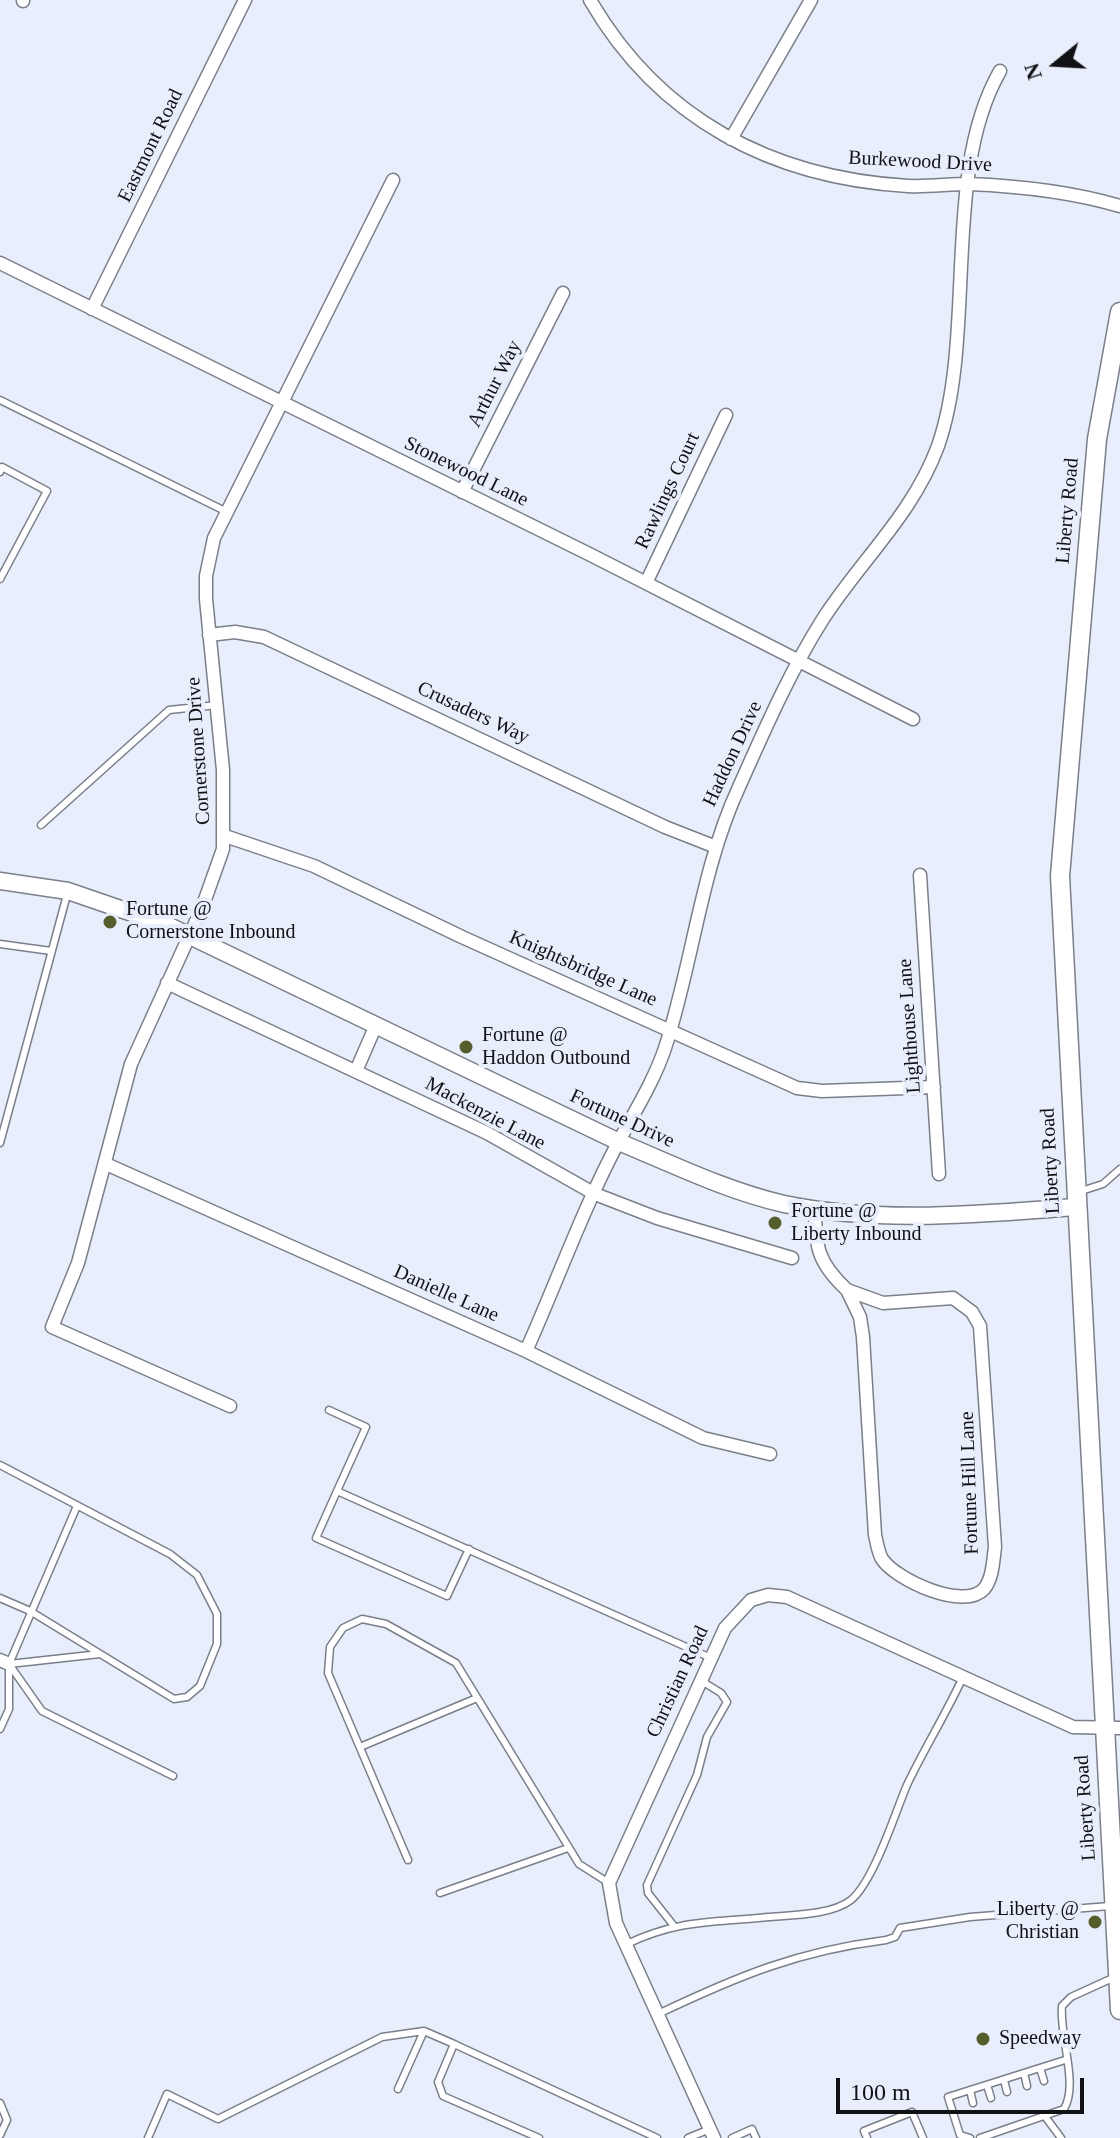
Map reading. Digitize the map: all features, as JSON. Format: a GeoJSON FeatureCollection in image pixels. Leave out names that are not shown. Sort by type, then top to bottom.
{"type":"FeatureCollection","features":[{"type":"Feature","properties":{"kind":"main road","name":"Liberty Road"},"geometry":{"type":"LineString","coordinates":[[1120,312],[1116,348],[1097,439],[1060,876],[1075,1200],[1111,1727],[1120,2010]]}},
{"type":"Feature","properties":{"kind":"street","name":"Eastmont Road"},"geometry":{"type":"LineString","coordinates":[[92,309],[245,0]]}},
{"type":"Feature","properties":{"kind":"street","name":"Burkewood Drive"},"geometry":{"type":"LineString","coordinates":[[590,0],[618,43],[672,101],[731,139],[777,160],[840,178],[912,186],[969,184],[1067,194],[1120,206]]}},
{"type":"Feature","properties":{"kind":"street"},"geometry":{"type":"LineString","coordinates":[[731,139],[811,0]]}},
{"type":"Feature","properties":{"kind":"street","name":"Haddon Drive"},"geometry":{"type":"LineString","coordinates":[[526,1351],[619,1142],[650,1085],[687,973],[716,847],[740,785],[824,617],[910,505],[939,442],[950,397],[969,184],[978,126],[1000,71]]}},
{"type":"Feature","properties":{"kind":"street","name":"Cornerstone Drive"},"geometry":{"type":"LineString","coordinates":[[230,1406],[52,1327],[78,1263],[131,1064],[216,873],[225,836],[206,576],[214,538],[393,180]]}},
{"type":"Feature","properties":{"kind":"street","name":"Stonewood Lane"},"geometry":{"type":"LineString","coordinates":[[0,263],[913,719]]}},
{"type":"Feature","properties":{"kind":"street","name":"Arthur Way"},"geometry":{"type":"LineString","coordinates":[[462,492],[563,293]]}},
{"type":"Feature","properties":{"kind":"street","name":"Rawlings Court"},"geometry":{"type":"LineString","coordinates":[[646,583],[726,415]]}},
{"type":"Feature","properties":{"kind":"street","name":"Crusaders Way"},"geometry":{"type":"LineString","coordinates":[[209,635],[235,632],[264,637],[665,827],[716,847]]}},
{"type":"Feature","properties":{"kind":"street","name":"Knightsbridge Lane"},"geometry":{"type":"LineString","coordinates":[[225,836],[314,866],[462,937],[797,1088],[822,1091],[934,1087]]}},
{"type":"Feature","properties":{"kind":"street","name":"Lighthouse Lane"},"geometry":{"type":"LineString","coordinates":[[920,875],[939,1174]]}},
{"type":"Feature","properties":{"kind":"street","name":"Fortune Drive"},"geometry":{"type":"LineString","coordinates":[[0,881],[68,891],[188,934],[619,1142],[783,1204],[915,1217],[1075,1200]]}},
{"type":"Feature","properties":{"kind":"street","name":"Mackenzie Lane"},"geometry":{"type":"LineString","coordinates":[[167,983],[487,1133],[595,1194],[657,1218],[792,1258]]}},
{"type":"Feature","properties":{"kind":"street"},"geometry":{"type":"LineString","coordinates":[[356,1071],[376,1025]]}},
{"type":"Feature","properties":{"kind":"street","name":"Danielle Lane"},"geometry":{"type":"LineString","coordinates":[[106,1164],[526,1351],[703,1438],[770,1454]]}},
{"type":"Feature","properties":{"kind":"street","name":"Fortune Hill Lane"},"geometry":{"type":"LineString","coordinates":[[815,1208],[818,1250],[824,1267],[847,1290],[860,1317],[875,1535],[882,1559],[908,1579],[950,1597],[963,1599],[976,1596],[985,1588],[992,1573],[995,1547],[980,1326],[972,1312],[953,1298],[883,1303],[847,1290]]}},
{"type":"Feature","properties":{"kind":"street","name":"Christian Road"},"geometry":{"type":"LineString","coordinates":[[609,1883],[711,1658],[734,1616],[751,1600],[768,1595],[800,1601],[1073,1727],[1111,1727]]}},
{"type":"Feature","properties":{"kind":"street"},"geometry":{"type":"LineString","coordinates":[[609,1883],[613,1911],[626,1944],[712,2134]]}},
{"type":"Feature","properties":{"kind":"lane"},"geometry":{"type":"LineString","coordinates":[[0,400],[225,511]]}},
{"type":"Feature","properties":{"kind":"lane"},"geometry":{"type":"LineString","coordinates":[[0,472],[2,467],[47,491],[0,579]]}},
{"type":"Feature","properties":{"kind":"lane"},"geometry":{"type":"LineString","coordinates":[[41,825],[169,710],[217,705]]}},
{"type":"Feature","properties":{"kind":"lane"},"geometry":{"type":"LineString","coordinates":[[0,1143],[68,891]]}},
{"type":"Feature","properties":{"kind":"lane"},"geometry":{"type":"LineString","coordinates":[[0,944],[51,951]]}},
{"type":"Feature","properties":{"kind":"lane"},"geometry":{"type":"LineString","coordinates":[[1075,1200],[1103,1184],[1120,1169]]}},
{"type":"Feature","properties":{"kind":"lane"},"geometry":{"type":"LineString","coordinates":[[329,1410],[366,1427],[316,1538],[447,1596],[469,1549]]}},
{"type":"Feature","properties":{"kind":"lane"},"geometry":{"type":"LineString","coordinates":[[0,1465],[170,1554],[197,1575],[217,1614],[217,1644],[200,1686],[187,1697],[174,1699],[30,1611],[0,1598]]}},
{"type":"Feature","properties":{"kind":"lane"},"geometry":{"type":"LineString","coordinates":[[337,1491],[711,1658]]}},
{"type":"Feature","properties":{"kind":"lane"},"geometry":{"type":"LineString","coordinates":[[0,1729],[9,1709],[5,1662],[77,1506]]}},
{"type":"Feature","properties":{"kind":"lane"},"geometry":{"type":"LineString","coordinates":[[408,1860],[328,1673],[330,1647],[343,1628],[362,1619],[386,1624],[456,1663],[579,1864],[609,1883]]}},
{"type":"Feature","properties":{"kind":"lane"},"geometry":{"type":"LineString","coordinates":[[5,1662],[100,1654]]}},
{"type":"Feature","properties":{"kind":"lane"},"geometry":{"type":"LineString","coordinates":[[5,1662],[42,1711],[173,1776]]}},
{"type":"Feature","properties":{"kind":"lane"},"geometry":{"type":"LineString","coordinates":[[626,1944],[674,1926],[824,1910],[851,1900],[873,1866],[909,1783],[963,1677]]}},
{"type":"Feature","properties":{"kind":"lane"},"geometry":{"type":"LineString","coordinates":[[674,1926],[648,1893],[647,1885],[697,1775],[707,1737],[727,1702],[721,1693],[700,1680]]}},
{"type":"Feature","properties":{"kind":"lane"},"geometry":{"type":"LineString","coordinates":[[360,1747],[477,1698]]}},
{"type":"Feature","properties":{"kind":"lane"},"geometry":{"type":"LineString","coordinates":[[440,1893],[568,1848]]}},
{"type":"Feature","properties":{"kind":"lane"},"geometry":{"type":"LineString","coordinates":[[658,2014],[750,1971],[806,1953],[886,1940],[895,1937],[900,1928],[970,1917],[1115,1906]]}},
{"type":"Feature","properties":{"kind":"lane"},"geometry":{"type":"LineString","coordinates":[[980,2124],[982,2137],[1064,2109],[1070,2099],[1060,2027],[1062,2006],[1071,1997],[1119,1975]]}},
{"type":"Feature","properties":{"kind":"lane"},"geometry":{"type":"LineString","coordinates":[[398,2089],[424,2031]]}},
{"type":"Feature","properties":{"kind":"lane"},"geometry":{"type":"LineString","coordinates":[[148,2138],[167,2094],[218,2119],[382,2037],[424,2031],[657,2138]]}},
{"type":"Feature","properties":{"kind":"lane"},"geometry":{"type":"LineString","coordinates":[[454,2044],[438,2082],[443,2096],[539,2138]]}},
{"type":"Feature","properties":{"kind":"lane"},"geometry":{"type":"LineString","coordinates":[[970,2138],[960,2135],[948,2097],[1065,2060]]}},
{"type":"Feature","properties":{"kind":"lane"},"geometry":{"type":"LineString","coordinates":[[1040,2068],[1044,2081]]}},
{"type":"Feature","properties":{"kind":"lane"},"geometry":{"type":"LineString","coordinates":[[1024,2073],[1027,2086]]}},
{"type":"Feature","properties":{"kind":"lane"},"geometry":{"type":"LineString","coordinates":[[1004,2080],[1007,2092]]}},
{"type":"Feature","properties":{"kind":"lane"},"geometry":{"type":"LineString","coordinates":[[987,2085],[991,2098]]}},
{"type":"Feature","properties":{"kind":"lane"},"geometry":{"type":"LineString","coordinates":[[970,2090],[973,2103]]}},
{"type":"Feature","properties":{"kind":"lane"},"geometry":{"type":"LineString","coordinates":[[1050,2102],[1054,2112]]}},
{"type":"Feature","properties":{"kind":"lane"},"geometry":{"type":"LineString","coordinates":[[0,2103],[7,2120],[0,2135]]}},
{"type":"Feature","properties":{"kind":"lane"},"geometry":{"type":"LineString","coordinates":[[1034,2107],[1061,2138]]}},
{"type":"Feature","properties":{"kind":"lane"},"geometry":{"type":"LineString","coordinates":[[867,2138],[864,2131],[912,2112],[923,2138]]}},
{"type":"Feature","properties":{"kind":"lane"},"geometry":{"type":"LineString","coordinates":[[1014,2113],[1018,2124]]}},
{"type":"Feature","properties":{"kind":"lane"},"geometry":{"type":"LineString","coordinates":[[997,2119],[1001,2130]]}},
{"type":"Feature","properties":{"kind":"lane"},"geometry":{"type":"LineString","coordinates":[[732,2138],[752,2129],[756,2138]]}},
{"type":"Feature","properties":{"kind":"lane"},"geometry":{"type":"LineString","coordinates":[[688,2138],[712,2134]]}},
{"type":"Feature","properties":{"kind":"place","name":"Fortune @ Cornerstone Inbound"},"geometry":{"type":"Point","coordinates":[110,922]}},
{"type":"Feature","properties":{"kind":"place","name":"Fortune @ Haddon Outbound"},"geometry":{"type":"Point","coordinates":[466,1047]}},
{"type":"Feature","properties":{"kind":"place","name":"Fortune @ Liberty Inbound"},"geometry":{"type":"Point","coordinates":[775,1223]}},
{"type":"Feature","properties":{"kind":"place","name":"Liberty @ Christian"},"geometry":{"type":"Point","coordinates":[1095,1922]}},
{"type":"Feature","properties":{"kind":"place","name":"Speedway"},"geometry":{"type":"Point","coordinates":[983,2039]}}]}
